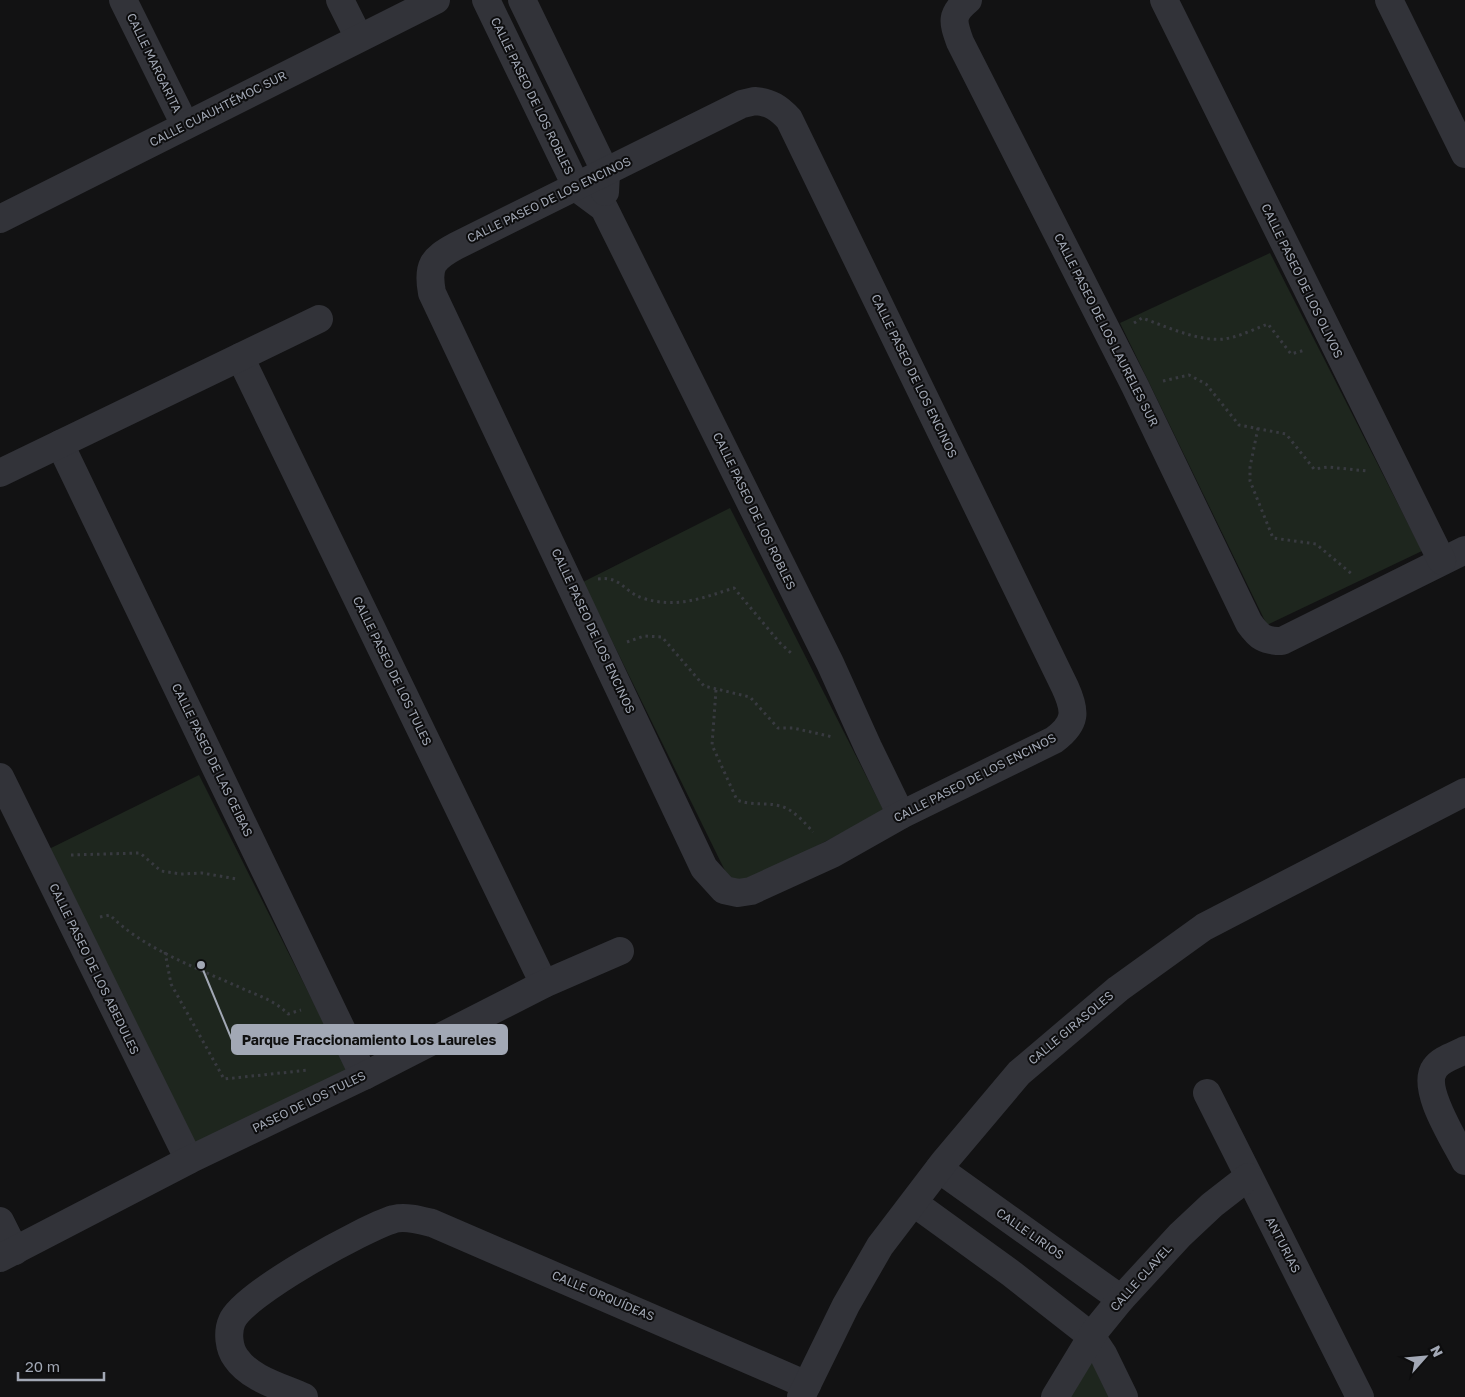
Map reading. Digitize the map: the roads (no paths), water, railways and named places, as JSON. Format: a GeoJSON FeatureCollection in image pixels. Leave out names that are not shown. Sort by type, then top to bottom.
{"type":"FeatureCollection","features":[{"type":"Feature","properties":{"kind":"street","name":"CALLE MARGARITA"},"geometry":{"type":"LineString","coordinates":[[123,0],[185,125]]}},
{"type":"Feature","properties":{"kind":"street"},"geometry":{"type":"LineString","coordinates":[[340,0],[359,38]]}},
{"type":"Feature","properties":{"kind":"street","name":"CALLE CUAUHTÉMOC SUR"},"geometry":{"type":"LineString","coordinates":[[1,215],[436,0]]}},
{"type":"Feature","properties":{"kind":"street","name":"CALLE PASEO DE LOS ROBLES"},"geometry":{"type":"LineString","coordinates":[[486,0],[577,188],[604,208],[830,663],[868,747],[902,815]]}},
{"type":"Feature","properties":{"kind":"street","name":"CALLE PASEO DE LOS ROBLES"},"geometry":{"type":"LineString","coordinates":[[522,0],[606,173],[604,208]]}},
{"type":"Feature","properties":{"kind":"street","name":"CALLE PASEO DE LOS OLIVOS"},"geometry":{"type":"LineString","coordinates":[[1164,0],[1398,475],[1453,555]]}},
{"type":"Feature","properties":{"kind":"street"},"geometry":{"type":"LineString","coordinates":[[1388,0],[1465,154]]}},
{"type":"Feature","properties":{"kind":"street","name":"CALLE PASEO DE LOS LAURELES SUR"},"geometry":{"type":"LineString","coordinates":[[961,9],[960,42],[1135,386],[1249,623],[1262,640],[1282,641],[1453,555]]}},
{"type":"Feature","properties":{"kind":"street","name":"CALLE PASEO DE LOS ENCINOS"},"geometry":{"type":"LineString","coordinates":[[764,101],[781,110],[791,124],[1072,704],[1073,717],[1066,731],[1054,740],[902,815],[832,854],[751,891],[738,893],[724,890],[704,868],[603,650],[432,293],[429,276],[432,264],[441,254],[606,173],[742,104],[764,101]]}},
{"type":"Feature","properties":{"kind":"street"},"geometry":{"type":"LineString","coordinates":[[0,474],[319,319]]}},
{"type":"Feature","properties":{"kind":"street","name":"CALLE PASEO DE LOS TULES"},"geometry":{"type":"LineString","coordinates":[[240,357],[544,984]]}},
{"type":"Feature","properties":{"kind":"street","name":"CALLE PASEO DE LAS CEIBAS"},"geometry":{"type":"LineString","coordinates":[[60,444],[364,1076]]}},
{"type":"Feature","properties":{"kind":"street","name":"CALLE PASEO DE LOS ABEDULES"},"geometry":{"type":"LineString","coordinates":[[0,777],[190,1160]]}},
{"type":"Feature","properties":{"kind":"street","name":"CALLE GIRASOLES"},"geometry":{"type":"LineString","coordinates":[[804,1391],[846,1305],[880,1246],[939,1169],[1020,1072],[1134,978],[1204,927],[1465,792]]}},
{"type":"Feature","properties":{"kind":"street","name":"PASEO DE LOS TULES"},"geometry":{"type":"LineString","coordinates":[[7,1255],[190,1160],[364,1076],[544,984],[620,951]]}},
{"type":"Feature","properties":{"kind":"street"},"geometry":{"type":"LineString","coordinates":[[1465,1050],[1440,1063],[1434,1069],[1431,1087],[1465,1161]]}},
{"type":"Feature","properties":{"kind":"street","name":"ANTURIAS"},"geometry":{"type":"LineString","coordinates":[[1207,1093],[1360,1397]]}},
{"type":"Feature","properties":{"kind":"street","name":"CALLE LIRIOS"},"geometry":{"type":"LineString","coordinates":[[939,1169],[1121,1299]]}},
{"type":"Feature","properties":{"kind":"street","name":"CALLE CLAVEL"},"geometry":{"type":"LineString","coordinates":[[1055,1397],[1091,1336],[1121,1299],[1180,1235],[1212,1205],[1248,1177]]}},
{"type":"Feature","properties":{"kind":"street"},"geometry":{"type":"LineString","coordinates":[[914,1203],[1012,1274],[1091,1336],[1103,1354],[1124,1397]]}},
{"type":"Feature","properties":{"kind":"street","name":"CALLE ORQUÍDEAS"},"geometry":{"type":"LineString","coordinates":[[304,1397],[249,1372],[235,1357],[229,1340],[232,1321],[249,1300],[331,1249],[395,1219],[412,1218],[432,1223],[804,1391]]}},
{"type":"Feature","properties":{"kind":"street"},"geometry":{"type":"LineString","coordinates":[[0,1222],[7,1255]]}},
{"type":"Feature","properties":{"kind":"place","name":"Parque Fraccionamiento Los Laureles"},"geometry":{"type":"Point","coordinates":[201,965]}}]}
